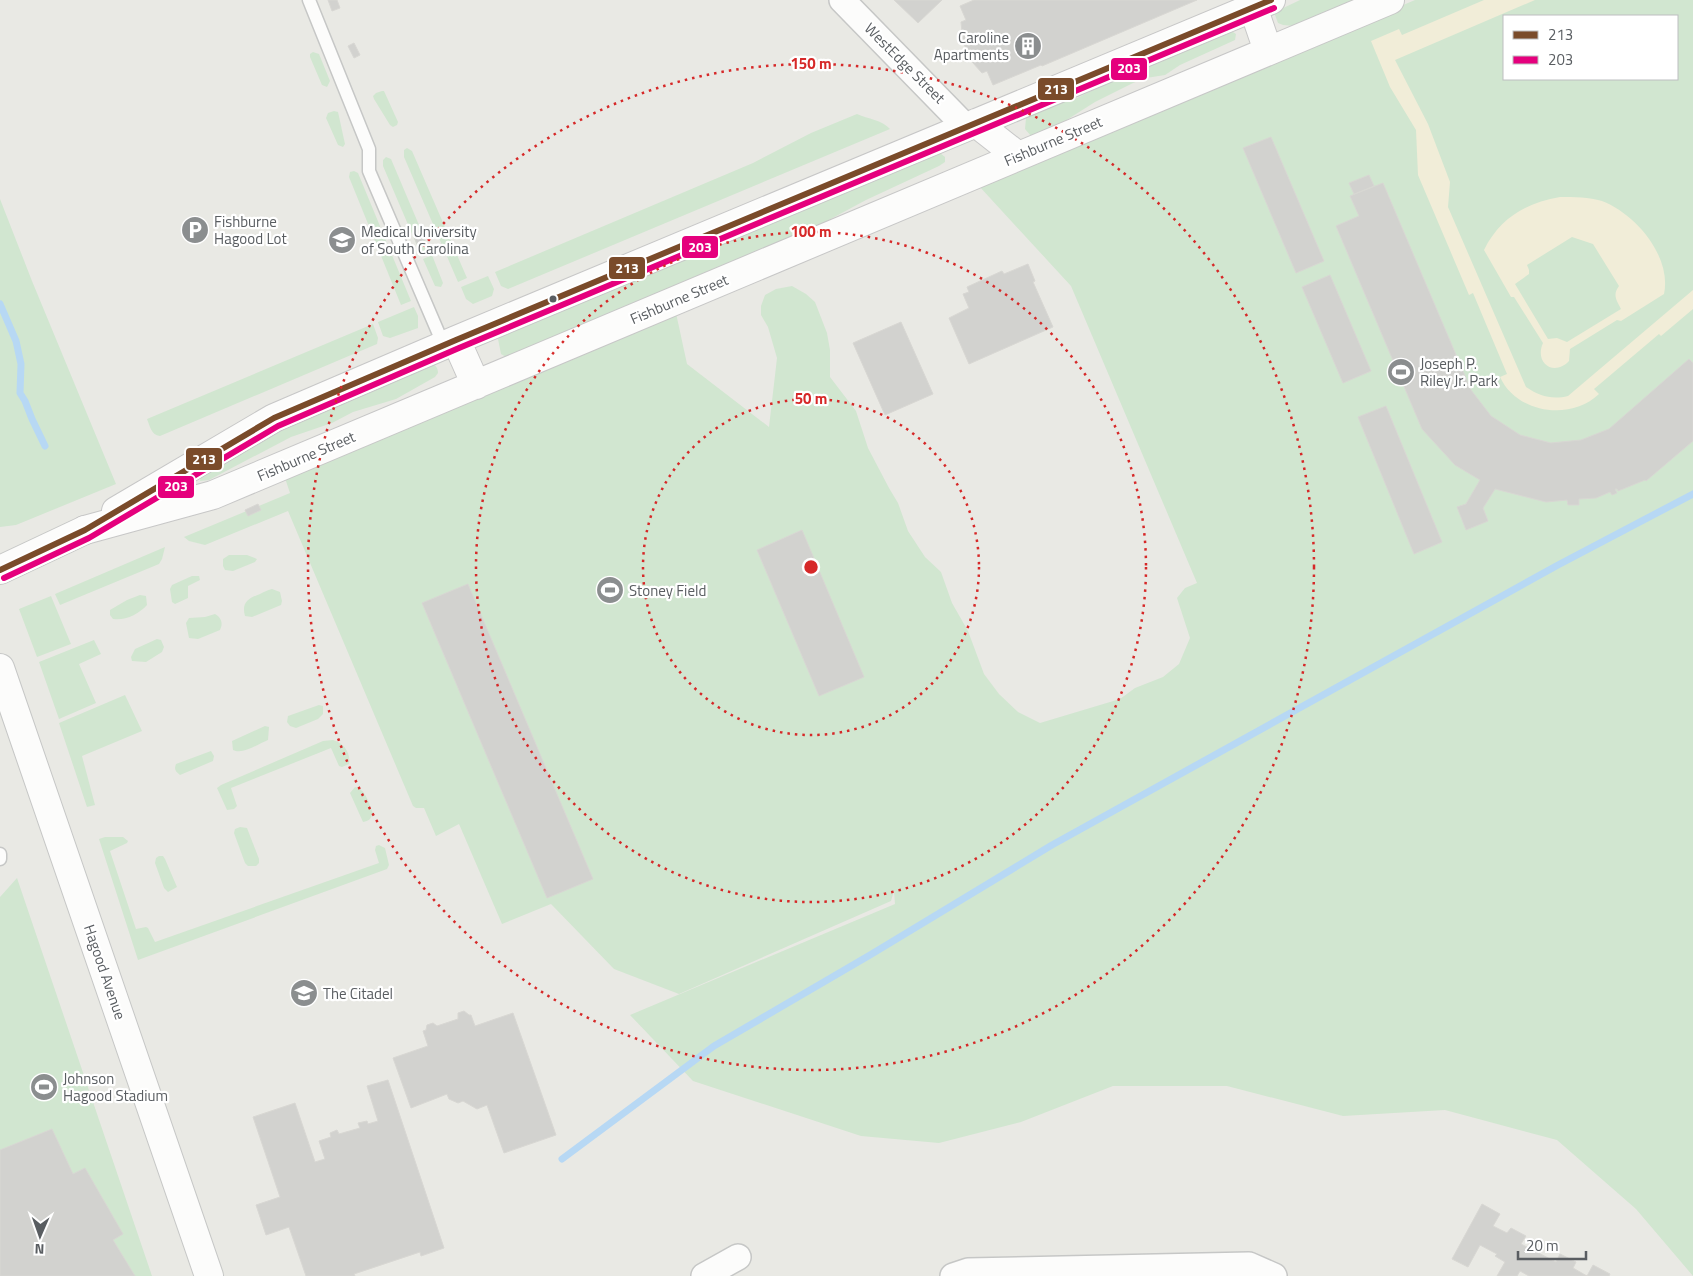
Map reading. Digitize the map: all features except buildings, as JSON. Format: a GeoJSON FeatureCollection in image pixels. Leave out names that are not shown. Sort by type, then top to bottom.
{"type":"FeatureCollection","features":[{"type":"Feature","properties":{"kind":"main road","name":"Fishburne Street"},"geometry":{"type":"LineString","coordinates":[[85,530],[214,495],[1390,0]]}},
{"type":"Feature","properties":{"kind":"main road","name":"Fishburne Street"},"geometry":{"type":"LineString","coordinates":[[0,570],[85,530],[274,418],[1262,4]]}},
{"type":"Feature","properties":{"kind":"main road"},"geometry":{"type":"LineString","coordinates":[[1262,4],[1268,51]]}},
{"type":"Feature","properties":{"kind":"main road"},"geometry":{"type":"LineString","coordinates":[[971,125],[1018,156]]}},
{"type":"Feature","properties":{"kind":"main road"},"geometry":{"type":"LineString","coordinates":[[450,343],[476,385]]}},
{"type":"Feature","properties":{"kind":"main road","name":"Hagood Avenue"},"geometry":{"type":"LineString","coordinates":[[0,668],[210,1276]]}},
{"type":"Feature","properties":{"kind":"street","name":"WestEdge Street"},"geometry":{"type":"LineString","coordinates":[[842,0],[971,125]]}},
{"type":"Feature","properties":{"kind":"street"},"geometry":{"type":"LineString","coordinates":[[704,1276],[738,1257]]}},
{"type":"Feature","properties":{"kind":"street"},"geometry":{"type":"LineString","coordinates":[[954,1276],[968,1271],[1168,1271],[1249,1265],[1274,1276]]}},
{"type":"Feature","properties":{"kind":"lane"},"geometry":{"type":"LineString","coordinates":[[309,0],[369,149],[369,171],[450,343]]}},
{"type":"Feature","properties":{"kind":"lane"},"geometry":{"type":"LineString","coordinates":[[0,854],[0,859]]}},
{"type":"Feature","properties":{"kind":"green space"},"geometry":{"type":"Polygon","coordinates":[[[1300,0],[1363,0],[1294,26],[1278,23],[1275,15],[1277,11],[1300,0]]]}},
{"type":"Feature","properties":{"kind":"green space"},"geometry":{"type":"Polygon","coordinates":[[[1415,0],[1693,0],[1693,1276],[1636,1209],[1557,1140],[1445,1110],[1343,1116],[1227,1086],[1113,1086],[1021,1122],[939,1143],[861,1136],[693,1081],[630,1015],[895,904],[894,891],[891,901],[679,994],[614,969],[551,904],[502,924],[459,824],[436,836],[424,808],[413,806],[288,511],[205,545],[189,541],[184,537],[290,493],[285,478],[676,313],[687,364],[769,427],[777,358],[768,327],[761,315],[761,306],[765,295],[776,289],[792,286],[815,302],[827,333],[830,350],[830,377],[856,411],[868,448],[898,503],[908,531],[925,557],[941,572],[952,603],[968,631],[984,674],[999,694],[1018,712],[1040,723],[1120,699],[1135,688],[1163,677],[1179,664],[1190,638],[1177,598],[1185,588],[1197,583],[1071,286],[979,186],[1415,0]]]}},
{"type":"Feature","properties":{"kind":"green space"},"geometry":{"type":"Polygon","coordinates":[[[1230,30],[1236,34],[1235,40],[1180,65],[1165,75],[1146,78],[1133,83],[1095,102],[1057,128],[1036,136],[1031,136],[1025,129],[1026,118],[1054,105],[1077,98],[1118,78],[1230,30]]]}},
{"type":"Feature","properties":{"kind":"green space"},"geometry":{"type":"Polygon","coordinates":[[[313,52],[319,54],[330,81],[327,87],[322,85],[310,57],[310,54],[313,52]]]}},
{"type":"Feature","properties":{"kind":"green space"},"geometry":{"type":"Polygon","coordinates":[[[384,91],[398,122],[393,127],[373,96],[384,91]]]}},
{"type":"Feature","properties":{"kind":"green space"},"geometry":{"type":"Polygon","coordinates":[[[338,112],[345,144],[343,147],[338,145],[326,118],[328,113],[338,112]]]}},
{"type":"Feature","properties":{"kind":"green space"},"geometry":{"type":"Polygon","coordinates":[[[857,114],[879,122],[890,129],[508,289],[501,286],[495,272],[753,163],[811,133],[857,114]]]}},
{"type":"Feature","properties":{"kind":"green space"},"geometry":{"type":"Polygon","coordinates":[[[407,148],[412,151],[467,278],[458,282],[404,157],[404,150],[407,148]]]}},
{"type":"Feature","properties":{"kind":"green space"},"geometry":{"type":"Polygon","coordinates":[[[940,153],[945,157],[945,162],[939,166],[866,200],[799,236],[506,357],[501,354],[498,339],[500,335],[940,153]]]}},
{"type":"Feature","properties":{"kind":"green space"},"geometry":{"type":"Polygon","coordinates":[[[386,157],[391,159],[430,251],[421,255],[383,166],[383,160],[386,157]]]}},
{"type":"Feature","properties":{"kind":"green space"},"geometry":{"type":"Polygon","coordinates":[[[350,172],[358,173],[411,301],[401,305],[349,177],[350,172]]]}},
{"type":"Feature","properties":{"kind":"green space"},"geometry":{"type":"Polygon","coordinates":[[[0,199],[116,484],[16,525],[0,527],[0,199]]]}},
{"type":"Feature","properties":{"kind":"green space"},"geometry":{"type":"Polygon","coordinates":[[[432,255],[443,283],[441,287],[435,286],[423,259],[432,255]]]}},
{"type":"Feature","properties":{"kind":"green space"},"geometry":{"type":"Polygon","coordinates":[[[488,276],[494,289],[492,296],[473,304],[466,299],[461,287],[488,276]]]}},
{"type":"Feature","properties":{"kind":"green space"},"geometry":{"type":"Polygon","coordinates":[[[414,307],[418,316],[418,328],[390,338],[383,336],[378,322],[414,307]]]}},
{"type":"Feature","properties":{"kind":"green space"},"geometry":{"type":"Polygon","coordinates":[[[373,324],[378,338],[377,344],[160,436],[151,430],[147,419],[373,324]]]}},
{"type":"Feature","properties":{"kind":"green space"},"geometry":{"type":"Polygon","coordinates":[[[431,364],[438,370],[435,377],[396,399],[353,412],[332,423],[291,437],[209,480],[200,481],[201,476],[280,430],[431,364]]]}},
{"type":"Feature","properties":{"kind":"green space"},"geometry":{"type":"Polygon","coordinates":[[[165,547],[159,564],[60,605],[55,594],[165,547]]]}},
{"type":"Feature","properties":{"kind":"green space"},"geometry":{"type":"Polygon","coordinates":[[[229,555],[247,555],[257,559],[255,562],[233,571],[225,570],[223,559],[229,555]]]}},
{"type":"Feature","properties":{"kind":"green space"},"geometry":{"type":"Polygon","coordinates":[[[192,576],[199,576],[200,580],[188,586],[188,598],[175,604],[172,602],[170,589],[172,585],[192,576]]]}},
{"type":"Feature","properties":{"kind":"green space"},"geometry":{"type":"Polygon","coordinates":[[[272,589],[280,592],[281,605],[252,617],[245,616],[244,607],[247,601],[272,589]]]}},
{"type":"Feature","properties":{"kind":"green space"},"geometry":{"type":"Polygon","coordinates":[[[140,595],[146,596],[147,605],[144,608],[127,618],[113,619],[110,615],[110,610],[140,595]]]}},
{"type":"Feature","properties":{"kind":"green space"},"geometry":{"type":"Polygon","coordinates":[[[51,596],[71,644],[37,657],[19,609],[51,596]]]}},
{"type":"Feature","properties":{"kind":"green space"},"geometry":{"type":"Polygon","coordinates":[[[215,614],[221,621],[220,630],[198,639],[189,638],[186,623],[189,618],[215,614]]]}},
{"type":"Feature","properties":{"kind":"green space"},"geometry":{"type":"Polygon","coordinates":[[[157,639],[161,640],[164,647],[162,652],[146,662],[132,661],[131,657],[135,649],[157,639]]]}},
{"type":"Feature","properties":{"kind":"green space"},"geometry":{"type":"Polygon","coordinates":[[[94,640],[101,654],[79,664],[96,703],[59,719],[39,662],[94,640]]]}},
{"type":"Feature","properties":{"kind":"green space"},"geometry":{"type":"Polygon","coordinates":[[[125,695],[142,731],[82,756],[95,805],[87,807],[59,723],[125,695]]]}},
{"type":"Feature","properties":{"kind":"green space"},"geometry":{"type":"Polygon","coordinates":[[[319,705],[323,706],[323,714],[318,719],[296,728],[290,726],[287,722],[288,716],[319,705]]]}},
{"type":"Feature","properties":{"kind":"green space"},"geometry":{"type":"Polygon","coordinates":[[[265,726],[269,727],[268,740],[246,750],[233,750],[232,741],[265,726]]]}},
{"type":"Feature","properties":{"kind":"green space"},"geometry":{"type":"Polygon","coordinates":[[[333,740],[340,743],[346,749],[349,756],[349,764],[342,767],[339,766],[331,748],[231,788],[237,806],[234,809],[227,810],[217,788],[221,785],[323,741],[333,740]]]}},
{"type":"Feature","properties":{"kind":"green space"},"geometry":{"type":"Polygon","coordinates":[[[211,751],[214,756],[213,761],[180,775],[176,771],[176,764],[211,751]]]}},
{"type":"Feature","properties":{"kind":"green space"},"geometry":{"type":"Polygon","coordinates":[[[355,787],[362,791],[373,813],[370,819],[365,822],[363,822],[350,793],[355,787]]]}},
{"type":"Feature","properties":{"kind":"green space"},"geometry":{"type":"Polygon","coordinates":[[[240,827],[247,828],[259,859],[259,863],[256,866],[248,866],[245,863],[234,833],[235,829],[240,827]]]}},
{"type":"Feature","properties":{"kind":"green space"},"geometry":{"type":"Polygon","coordinates":[[[123,837],[128,841],[110,851],[136,929],[148,928],[155,942],[379,863],[375,850],[376,846],[379,845],[385,848],[389,865],[387,869],[138,960],[99,839],[123,837]]]}},
{"type":"Feature","properties":{"kind":"green space"},"geometry":{"type":"Polygon","coordinates":[[[163,856],[165,859],[177,887],[168,892],[164,888],[155,863],[156,858],[163,856]]]}},
{"type":"Feature","properties":{"kind":"green space","name":"Johnson Hagood Stadium"},"geometry":{"type":"Polygon","coordinates":[[[17,878],[152,1276],[0,1276],[0,897],[17,878]]]}},
{"type":"Feature","properties":{"kind":"sand"},"geometry":{"type":"Polygon","coordinates":[[[1484,0],[1535,0],[1395,60],[1428,124],[1450,182],[1448,207],[1526,387],[1546,396],[1557,398],[1568,396],[1693,290],[1693,309],[1661,336],[1659,334],[1594,389],[1599,394],[1587,403],[1574,408],[1560,410],[1531,406],[1519,399],[1508,389],[1500,377],[1507,374],[1473,293],[1469,295],[1418,175],[1416,130],[1390,87],[1371,41],[1399,29],[1402,35],[1484,0]]]}},
{"type":"Feature","properties":{"kind":"sand"},"geometry":{"type":"Polygon","coordinates":[[[1560,197],[1587,198],[1602,201],[1615,207],[1639,226],[1649,238],[1657,252],[1665,280],[1664,294],[1621,321],[1617,320],[1570,349],[1569,361],[1557,368],[1547,366],[1543,362],[1541,350],[1543,343],[1514,297],[1511,297],[1484,250],[1490,239],[1506,221],[1525,208],[1560,197]],[[1572,237],[1527,265],[1529,274],[1515,284],[1548,339],[1557,338],[1567,342],[1621,309],[1616,295],[1619,286],[1593,244],[1572,237]]]}},
{"type":"Feature","properties":{"kind":"waterway"},"geometry":{"type":"LineString","coordinates":[[0,304],[16,341],[21,364],[20,393],[45,446]]}},
{"type":"Feature","properties":{"kind":"waterway"},"geometry":{"type":"LineString","coordinates":[[562,1159],[714,1046],[870,955],[1052,845],[1558,565],[1693,494]]}},
{"type":"Feature","properties":{"kind":"transit line","name":"213"},"geometry":{"type":"LineString","coordinates":[[0,570],[85,530],[274,418],[456,340],[1271,0]]}},
{"type":"Feature","properties":{"kind":"transit line","name":"203"},"geometry":{"type":"LineString","coordinates":[[4,578],[89,538],[278,426],[459,348],[1274,8]]}},
{"type":"Feature","properties":{"kind":"place","name":"Caroline Apartments"},"geometry":{"type":"Point","coordinates":[1028,46]}},
{"type":"Feature","properties":{"kind":"place","name":"Fishburne Hagood Lot"},"geometry":{"type":"Point","coordinates":[195,230]}},
{"type":"Feature","properties":{"kind":"place","name":"Medical University of South Carolina"},"geometry":{"type":"Point","coordinates":[342,240]}},
{"type":"Feature","properties":{"kind":"place","name":"Joseph P. Riley Jr. Park"},"geometry":{"type":"Point","coordinates":[1401,372]}},
{"type":"Feature","properties":{"kind":"place","name":"Stoney Field"},"geometry":{"type":"Point","coordinates":[610,590]}},
{"type":"Feature","properties":{"kind":"place","name":"The Citadel"},"geometry":{"type":"Point","coordinates":[304,993]}},
{"type":"Feature","properties":{"kind":"place","name":"Johnson Hagood Stadium"},"geometry":{"type":"Point","coordinates":[44,1087]}}]}
